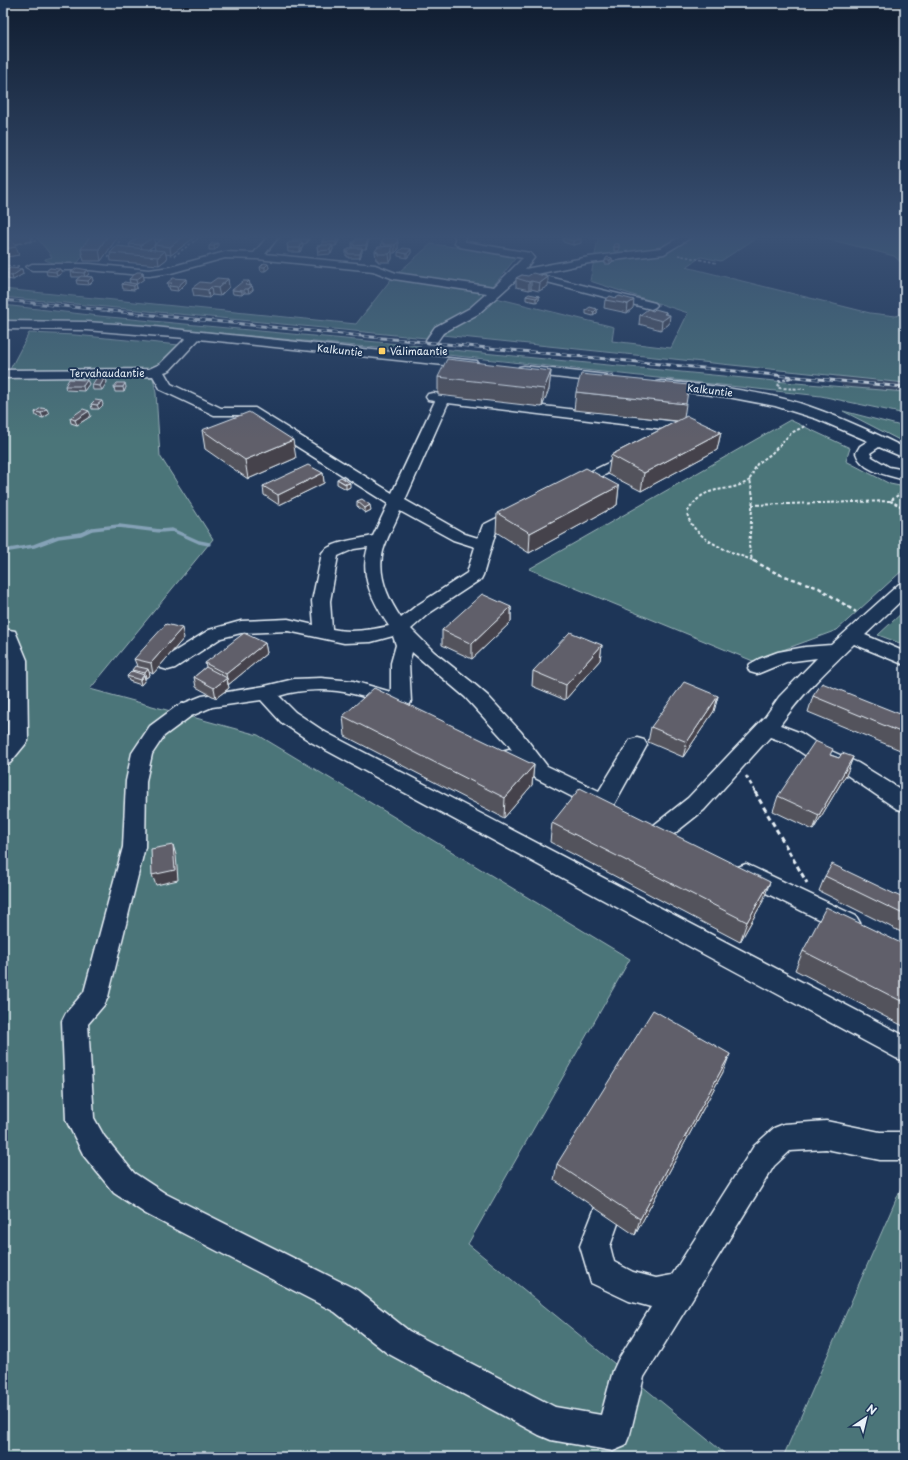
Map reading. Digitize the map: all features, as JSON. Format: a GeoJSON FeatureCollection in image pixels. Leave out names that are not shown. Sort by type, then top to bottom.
{"type":"FeatureCollection","features":[{"type":"Feature","properties":{"kind":"street"},"geometry":{"type":"LineString","coordinates":[[421,359],[439,330],[474,311],[483,303]]}},
{"type":"Feature","properties":{"kind":"street"},"geometry":{"type":"LineString","coordinates":[[643,303],[651,305]]}},
{"type":"Feature","properties":{"kind":"street","name":"Kalkuntie"},"geometry":{"type":"LineString","coordinates":[[3,325],[86,326],[196,335],[484,366]]}},
{"type":"Feature","properties":{"kind":"street","name":"Tervahaudantie"},"geometry":{"type":"LineString","coordinates":[[3,374],[141,374],[157,372],[165,367],[196,335]]}},
{"type":"Feature","properties":{"kind":"street"},"geometry":{"type":"LineString","coordinates":[[508,368],[619,380]]}},
{"type":"Feature","properties":{"kind":"street"},"geometry":{"type":"LineString","coordinates":[[157,372],[166,387],[219,412],[250,411],[396,502],[459,537],[484,545]]}},
{"type":"Feature","properties":{"kind":"street"},"geometry":{"type":"LineString","coordinates":[[3,383],[29,374]]}},
{"type":"Feature","properties":{"kind":"street","name":"Kalkuntie"},"geometry":{"type":"LineString","coordinates":[[651,383],[722,391],[792,406],[829,419],[905,454]]}},
{"type":"Feature","properties":{"kind":"street"},"geometry":{"type":"LineString","coordinates":[[763,399],[778,388]]}},
{"type":"Feature","properties":{"kind":"street"},"geometry":{"type":"LineString","coordinates":[[665,438],[686,427],[438,398],[374,556],[373,572],[376,588],[399,629],[405,646],[400,664],[408,705],[353,687],[321,684],[294,685],[265,693],[209,702],[184,711],[156,731],[142,753],[136,781],[134,847],[94,997],[75,1021],[80,1120],[94,1146],[124,1183],[156,1204],[346,1301],[398,1342],[551,1423],[614,1434],[629,1371],[764,1156],[784,1138],[826,1135],[880,1146],[905,1146]]}},
{"type":"Feature","properties":{"kind":"street"},"geometry":{"type":"LineString","coordinates":[[879,441],[865,449],[863,453],[865,459],[884,470],[905,475]]}},
{"type":"Feature","properties":{"kind":"street"},"geometry":{"type":"LineString","coordinates":[[560,492],[644,449]]}},
{"type":"Feature","properties":{"kind":"street"},"geometry":{"type":"LineString","coordinates":[[168,664],[215,634],[241,627],[288,625],[344,637],[370,636],[399,629],[422,610],[475,575],[490,528],[532,506]]}},
{"type":"Feature","properties":{"kind":"street"},"geometry":{"type":"LineString","coordinates":[[323,632],[321,601],[330,553],[350,545],[380,540]]}},
{"type":"Feature","properties":{"kind":"street"},"geometry":{"type":"LineString","coordinates":[[683,842],[653,827],[696,804],[771,723],[793,694],[835,651],[905,588]]}},
{"type":"Feature","properties":{"kind":"street"},"geometry":{"type":"LineString","coordinates":[[399,629],[426,656],[471,691],[494,714],[510,731],[539,770]]}},
{"type":"Feature","properties":{"kind":"street"},"geometry":{"type":"LineString","coordinates":[[3,635],[9,635],[18,660],[18,741],[3,758]]}},
{"type":"Feature","properties":{"kind":"street"},"geometry":{"type":"LineString","coordinates":[[852,636],[905,659]]}},
{"type":"Feature","properties":{"kind":"street"},"geometry":{"type":"LineString","coordinates":[[757,668],[768,662],[784,657],[812,652],[835,651]]}},
{"type":"Feature","properties":{"kind":"street"},"geometry":{"type":"LineString","coordinates":[[265,693],[288,717],[318,737],[905,1048]]}},
{"type":"Feature","properties":{"kind":"street"},"geometry":{"type":"LineString","coordinates":[[771,723],[815,752],[851,768],[905,803]]}},
{"type":"Feature","properties":{"kind":"street"},"geometry":{"type":"LineString","coordinates":[[604,802],[637,745]]}},
{"type":"Feature","properties":{"kind":"street"},"geometry":{"type":"LineString","coordinates":[[491,746],[623,812]]}},
{"type":"Feature","properties":{"kind":"street"},"geometry":{"type":"LineString","coordinates":[[724,862],[870,934]]}},
{"type":"Feature","properties":{"kind":"street"},"geometry":{"type":"LineString","coordinates":[[606,1215],[595,1246],[602,1272],[629,1286],[656,1293],[681,1289]]}},
{"type":"Feature","properties":{"kind":"path"},"geometry":{"type":"LineString","coordinates":[[793,378],[779,381],[778,388],[805,389]]}},
{"type":"Feature","properties":{"kind":"path"},"geometry":{"type":"LineString","coordinates":[[811,423],[791,433],[771,454],[757,464],[750,479],[744,485],[726,486],[711,491],[699,498],[688,508],[687,517],[692,528],[728,551],[752,560],[776,573],[819,588],[869,620]]}},
{"type":"Feature","properties":{"kind":"path"},"geometry":{"type":"LineString","coordinates":[[750,479],[753,496],[748,546],[752,560]]}},
{"type":"Feature","properties":{"kind":"path"},"geometry":{"type":"LineString","coordinates":[[890,502],[905,490]]}},
{"type":"Feature","properties":{"kind":"path"},"geometry":{"type":"LineString","coordinates":[[752,505],[890,502],[905,508]]}},
{"type":"Feature","properties":{"kind":"path"},"geometry":{"type":"LineString","coordinates":[[736,760],[821,910]]}},
{"type":"Feature","properties":{"kind":"shaded area"},"geometry":{"type":"Polygon","coordinates":[[[834,376],[905,383],[905,401],[853,398],[834,376]]]}},
{"type":"Feature","properties":{"kind":"green space"},"geometry":{"type":"Polygon","coordinates":[[[66,303],[146,303],[356,324],[372,303],[477,303],[468,311],[436,327],[426,338],[66,303]]]}},
{"type":"Feature","properties":{"kind":"green space"},"geometry":{"type":"Polygon","coordinates":[[[491,303],[517,303],[614,327],[612,341],[671,348],[688,313],[658,303],[831,303],[870,313],[896,316],[905,313],[905,383],[442,335],[455,324],[484,310],[491,303]]]}},
{"type":"Feature","properties":{"kind":"green space"},"geometry":{"type":"Polygon","coordinates":[[[3,305],[99,316],[420,346],[420,352],[135,325],[79,322],[3,322],[3,305]]]}},
{"type":"Feature","properties":{"kind":"green space"},"geometry":{"type":"Polygon","coordinates":[[[29,333],[75,335],[179,345],[159,368],[152,372],[156,393],[160,456],[213,539],[90,689],[258,735],[630,959],[468,1244],[729,1457],[3,1457],[3,378],[6,377],[29,333]]]}},
{"type":"Feature","properties":{"kind":"green space"},"geometry":{"type":"Polygon","coordinates":[[[441,349],[905,392],[905,414],[821,396],[439,354],[441,349]]]}},
{"type":"Feature","properties":{"kind":"green space"},"geometry":{"type":"Polygon","coordinates":[[[843,411],[905,427],[905,443],[843,411]]]}},
{"type":"Feature","properties":{"kind":"green space"},"geometry":{"type":"Polygon","coordinates":[[[790,420],[850,448],[846,461],[890,484],[905,487],[905,568],[837,630],[753,661],[529,569],[790,420]]]}},
{"type":"Feature","properties":{"kind":"green space"},"geometry":{"type":"Polygon","coordinates":[[[905,610],[905,645],[878,635],[905,610]]]}},
{"type":"Feature","properties":{"kind":"green space"},"geometry":{"type":"Polygon","coordinates":[[[905,1179],[905,1457],[783,1457],[905,1179]]]}},
{"type":"Feature","properties":{"kind":"building"},"geometry":{"type":"Polygon","coordinates":[[[590,307],[597,309],[594,312],[586,310],[590,307]]]}},
{"type":"Feature","properties":{"kind":"building"},"geometry":{"type":"Polygon","coordinates":[[[648,309],[666,312],[664,314],[670,315],[662,321],[640,315],[648,309]]]}},
{"type":"Feature","properties":{"kind":"building"},"geometry":{"type":"Polygon","coordinates":[[[447,359],[551,371],[544,389],[438,377],[447,359]]]}},
{"type":"Feature","properties":{"kind":"building"},"geometry":{"type":"Polygon","coordinates":[[[581,374],[689,385],[686,404],[576,392],[581,374]]]}},
{"type":"Feature","properties":{"kind":"building"},"geometry":{"type":"Polygon","coordinates":[[[97,377],[105,377],[100,386],[92,385],[97,377]]]}},
{"type":"Feature","properties":{"kind":"building"},"geometry":{"type":"Polygon","coordinates":[[[69,379],[87,380],[83,386],[65,386],[69,379]]]}},
{"type":"Feature","properties":{"kind":"building"},"geometry":{"type":"Polygon","coordinates":[[[117,383],[125,383],[123,387],[114,387],[117,383]]]}},
{"type":"Feature","properties":{"kind":"building"},"geometry":{"type":"Polygon","coordinates":[[[95,400],[102,401],[97,405],[91,404],[95,400]]]}},
{"type":"Feature","properties":{"kind":"building"},"geometry":{"type":"Polygon","coordinates":[[[41,408],[47,409],[41,413],[35,412],[41,408]]]}},
{"type":"Feature","properties":{"kind":"building"},"geometry":{"type":"Polygon","coordinates":[[[83,409],[89,411],[75,420],[70,418],[83,409]]]}},
{"type":"Feature","properties":{"kind":"building"},"geometry":{"type":"Polygon","coordinates":[[[249,412],[293,440],[245,460],[202,430],[249,412]]]}},
{"type":"Feature","properties":{"kind":"building"},"geometry":{"type":"Polygon","coordinates":[[[687,416],[721,432],[644,473],[611,455],[687,416]]]}},
{"type":"Feature","properties":{"kind":"building"},"geometry":{"type":"Polygon","coordinates":[[[308,465],[323,473],[278,495],[263,486],[308,465]]]}},
{"type":"Feature","properties":{"kind":"building"},"geometry":{"type":"Polygon","coordinates":[[[586,468],[619,486],[530,533],[497,513],[586,468]]]}},
{"type":"Feature","properties":{"kind":"building"},"geometry":{"type":"Polygon","coordinates":[[[341,477],[350,483],[346,484],[337,479],[341,477]]]}},
{"type":"Feature","properties":{"kind":"building"},"geometry":{"type":"Polygon","coordinates":[[[362,499],[370,505],[365,508],[357,501],[362,499]]]}},
{"type":"Feature","properties":{"kind":"building"},"geometry":{"type":"Polygon","coordinates":[[[482,594],[511,607],[472,644],[442,630],[482,594]]]}},
{"type":"Feature","properties":{"kind":"building"},"geometry":{"type":"Polygon","coordinates":[[[166,624],[182,628],[151,663],[134,659],[166,624]]]}},
{"type":"Feature","properties":{"kind":"building"},"geometry":{"type":"Polygon","coordinates":[[[570,632],[602,645],[566,685],[533,671],[570,632]]]}},
{"type":"Feature","properties":{"kind":"building"},"geometry":{"type":"Polygon","coordinates":[[[244,633],[265,643],[226,674],[205,663],[244,633]]]}},
{"type":"Feature","properties":{"kind":"building"},"geometry":{"type":"Polygon","coordinates":[[[135,666],[148,669],[145,673],[132,670],[135,666]]]}},
{"type":"Feature","properties":{"kind":"building"},"geometry":{"type":"Polygon","coordinates":[[[206,667],[227,678],[214,688],[194,677],[206,667]]]}},
{"type":"Feature","properties":{"kind":"building"},"geometry":{"type":"Polygon","coordinates":[[[132,671],[144,675],[140,680],[127,676],[132,671]]]}},
{"type":"Feature","properties":{"kind":"building"},"geometry":{"type":"Polygon","coordinates":[[[684,682],[718,696],[687,742],[651,727],[684,682]]]}},
{"type":"Feature","properties":{"kind":"building"},"geometry":{"type":"Polygon","coordinates":[[[822,683],[905,716],[905,734],[813,696],[822,683]]]}},
{"type":"Feature","properties":{"kind":"building"},"geometry":{"type":"Polygon","coordinates":[[[374,688],[534,765],[505,798],[343,716],[374,688]]]}},
{"type":"Feature","properties":{"kind":"building"},"geometry":{"type":"Polygon","coordinates":[[[815,741],[833,749],[830,755],[839,758],[842,753],[853,757],[819,815],[778,796],[815,741]]]}},
{"type":"Feature","properties":{"kind":"building"},"geometry":{"type":"Polygon","coordinates":[[[580,788],[770,882],[747,922],[552,823],[580,788]]]}},
{"type":"Feature","properties":{"kind":"building"},"geometry":{"type":"Polygon","coordinates":[[[173,845],[175,870],[152,875],[151,849],[173,845]]]}},
{"type":"Feature","properties":{"kind":"building"},"geometry":{"type":"Polygon","coordinates":[[[832,864],[905,899],[905,915],[825,876],[832,864]]]}},
{"type":"Feature","properties":{"kind":"building"},"geometry":{"type":"Polygon","coordinates":[[[826,907],[905,945],[905,1003],[803,951],[826,907]]]}},
{"type":"Feature","properties":{"kind":"building"},"geometry":{"type":"Polygon","coordinates":[[[653,1010],[730,1054],[640,1219],[557,1164],[653,1010]]]}},
{"type":"Feature","properties":{"kind":"waterway"},"geometry":{"type":"LineString","coordinates":[[3,551],[34,546],[58,537],[81,534],[92,529],[119,526],[160,531],[172,530],[199,542],[209,544]]}},
{"type":"Feature","properties":{"kind":"railway"},"geometry":{"type":"LineString","coordinates":[[34,303],[382,338],[905,387]]}},
{"type":"Feature","properties":{"kind":"place","name":"Välimaantie"},"geometry":{"type":"Point","coordinates":[382,351]}}]}
